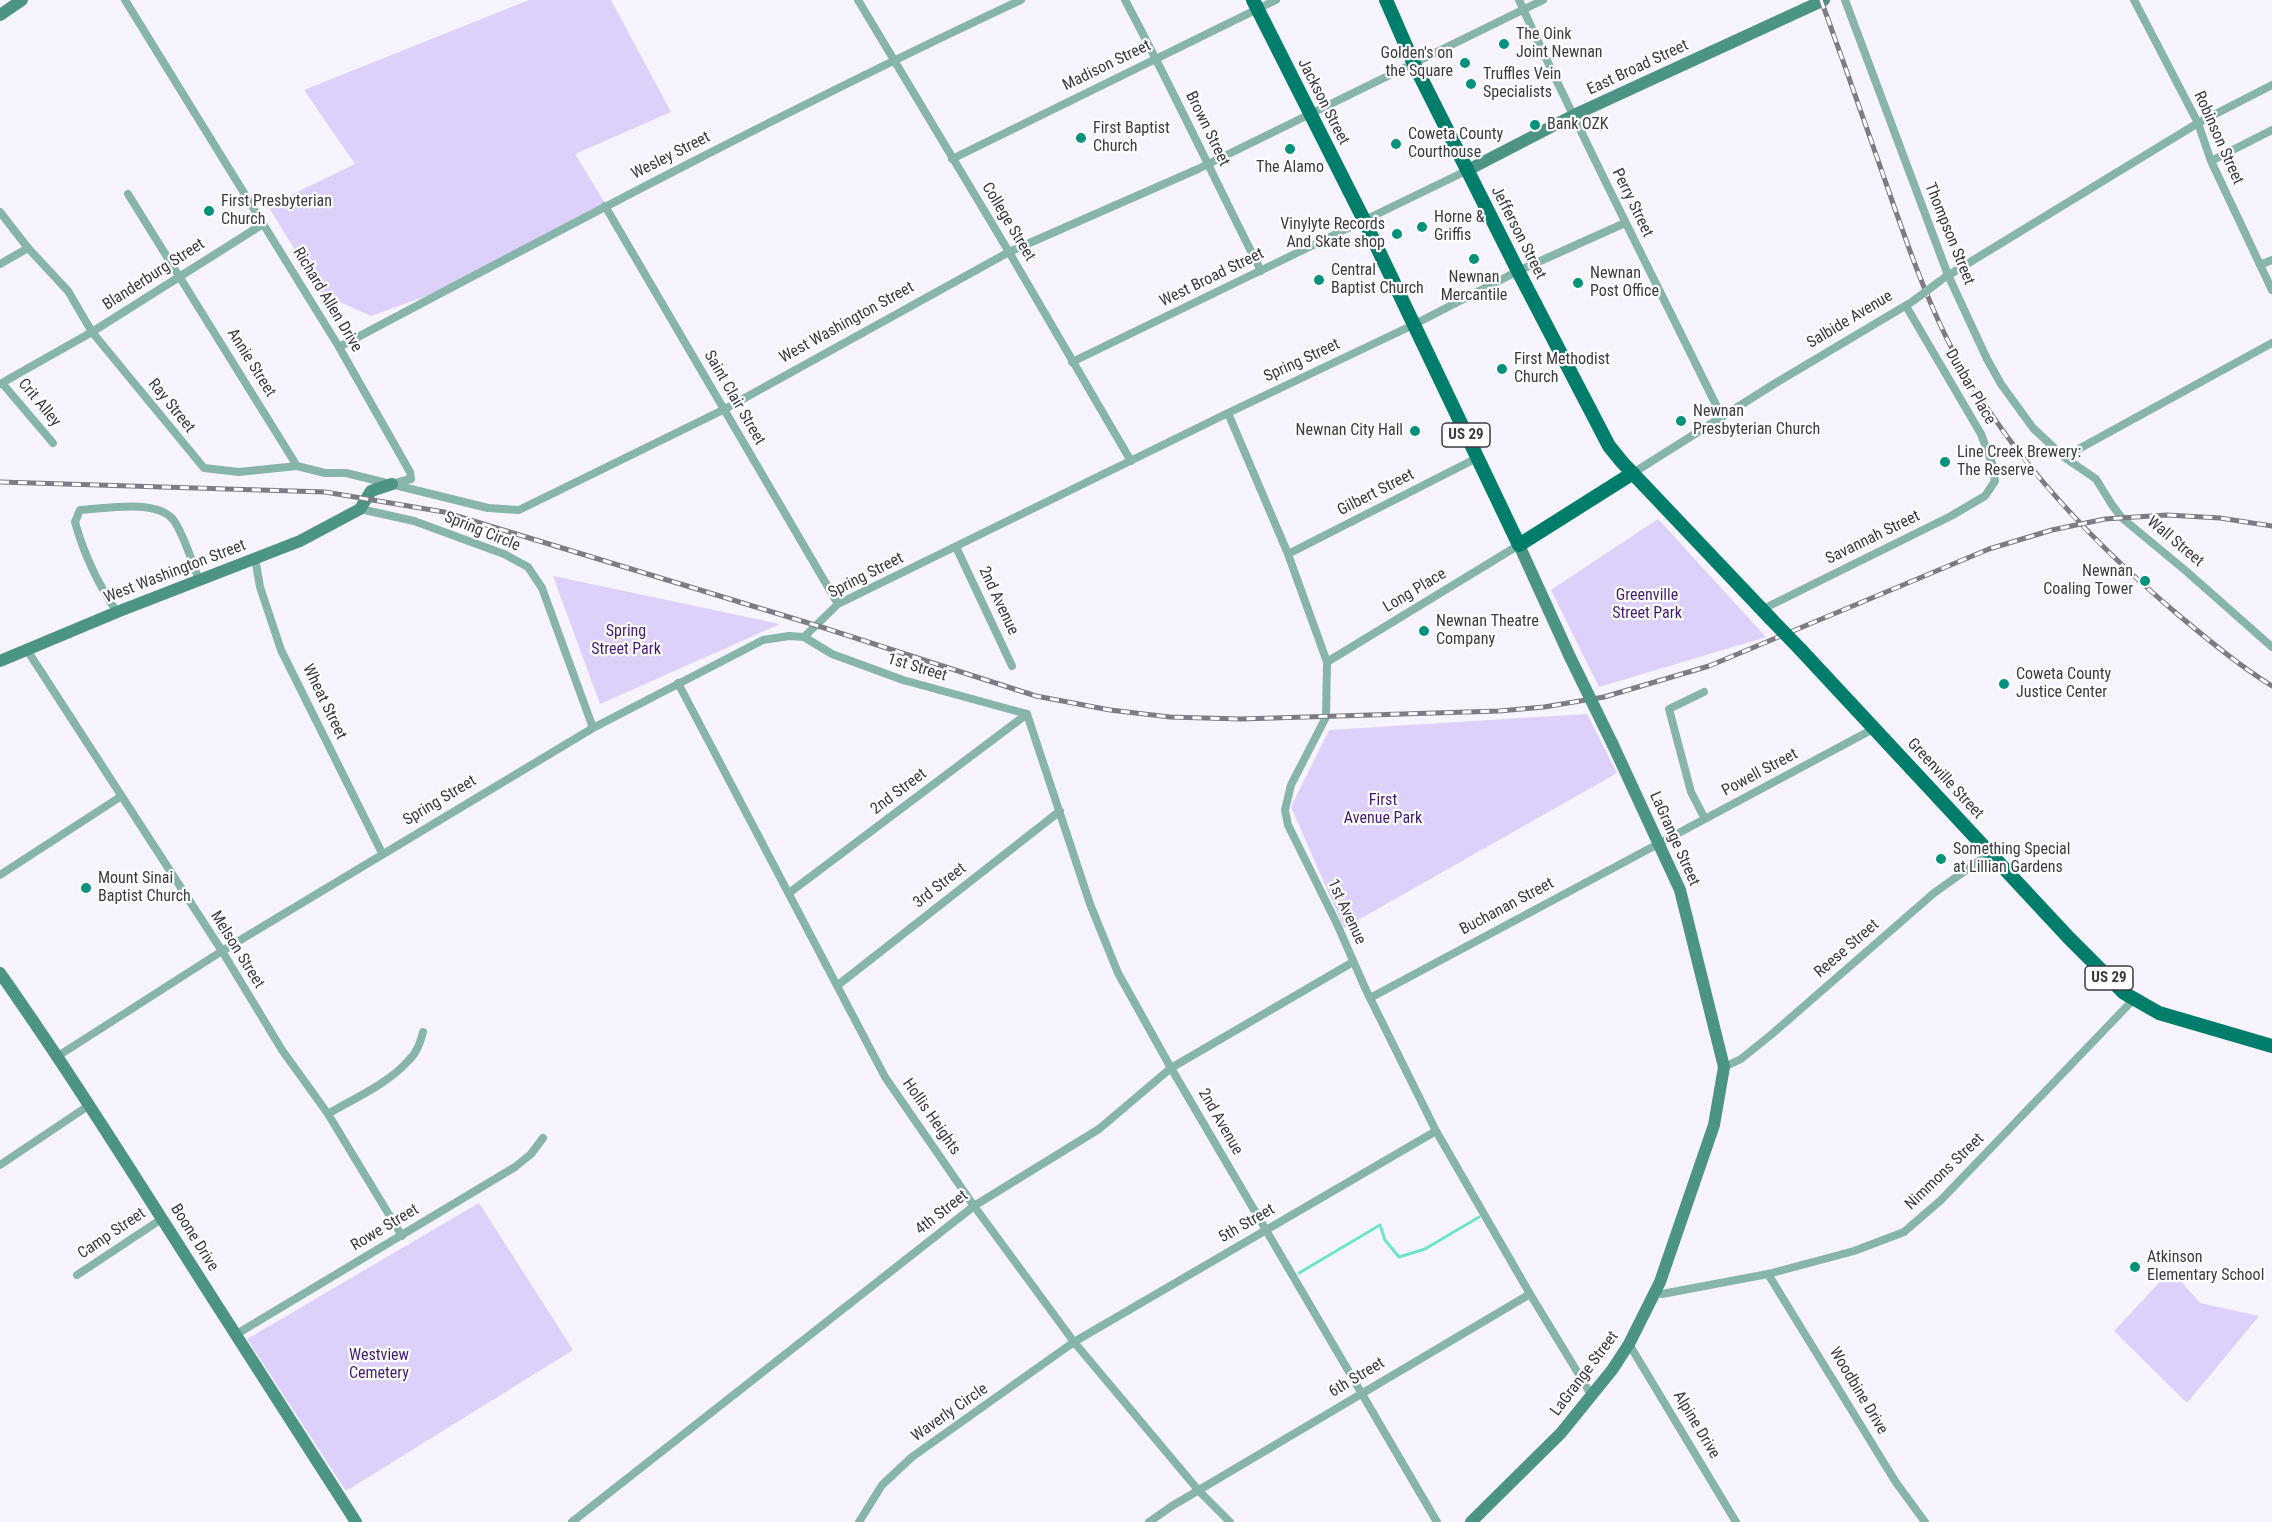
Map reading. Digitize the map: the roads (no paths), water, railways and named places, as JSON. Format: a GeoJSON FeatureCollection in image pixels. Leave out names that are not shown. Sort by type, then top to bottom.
{"type":"FeatureCollection","features":[{"type":"Feature","properties":{"kind":"main road","name":"Jefferson Street"},"geometry":{"type":"LineString","coordinates":[[1386,0],[1413,62],[1609,446],[1633,473]]}},
{"type":"Feature","properties":{"kind":"main road","name":"Jackson Street"},"geometry":{"type":"LineString","coordinates":[[1255,5],[1364,219]]}},
{"type":"Feature","properties":{"kind":"main road","name":"LaGrange Street"},"geometry":{"type":"LineString","coordinates":[[1364,219],[1519,545]]}},
{"type":"Feature","properties":{"kind":"main road"},"geometry":{"type":"LineString","coordinates":[[1609,446],[1618,482]]}},
{"type":"Feature","properties":{"kind":"main road","name":"Salbide Avenue"},"geometry":{"type":"LineString","coordinates":[[1519,545],[1633,473]]}},
{"type":"Feature","properties":{"kind":"main road","name":"Greenville Street"},"geometry":{"type":"LineString","coordinates":[[1633,473],[1875,728],[2068,937],[2124,993],[2160,1013],[2272,1046]]}},
{"type":"Feature","properties":{"kind":"street"},"geometry":{"type":"LineString","coordinates":[[0,15],[21,0]]}},
{"type":"Feature","properties":{"kind":"street","name":"Richard Allen Drive"},"geometry":{"type":"LineString","coordinates":[[125,0],[339,347],[410,472],[411,479],[392,484]]}},
{"type":"Feature","properties":{"kind":"street","name":"College Street"},"geometry":{"type":"LineString","coordinates":[[858,0],[1131,461]]}},
{"type":"Feature","properties":{"kind":"street","name":"Wesley Street"},"geometry":{"type":"LineString","coordinates":[[339,347],[605,206],[894,59],[1021,0]]}},
{"type":"Feature","properties":{"kind":"street","name":"Brown Street"},"geometry":{"type":"LineString","coordinates":[[1125,0],[1261,271]]}},
{"type":"Feature","properties":{"kind":"street","name":"Madison Street"},"geometry":{"type":"LineString","coordinates":[[952,159],[1156,58],[1255,5],[1276,0]]}},
{"type":"Feature","properties":{"kind":"street","name":"Perry Street"},"geometry":{"type":"LineString","coordinates":[[1519,0],[1625,223],[1722,417]]}},
{"type":"Feature","properties":{"kind":"street","name":"West Washington Street"},"geometry":{"type":"LineString","coordinates":[[0,661],[117,612],[300,541],[360,509],[371,491],[392,484],[488,508],[519,510],[723,410],[1009,252],[1207,165],[1543,0]]}},
{"type":"Feature","properties":{"kind":"street","name":"East Broad Street"},"geometry":{"type":"LineString","coordinates":[[1468,170],[1574,115],[1824,0]]}},
{"type":"Feature","properties":{"kind":"street","name":"Thompson Street"},"geometry":{"type":"LineString","coordinates":[[1845,0],[1944,278],[2001,384],[2033,428],[2064,457]]}},
{"type":"Feature","properties":{"kind":"street","name":"Robinson Street"},"geometry":{"type":"LineString","coordinates":[[2134,0],[2198,123],[2211,161],[2272,290]]}},
{"type":"Feature","properties":{"kind":"street","name":"Salbide Avenue"},"geometry":{"type":"LineString","coordinates":[[1633,473],[1910,304],[1944,278],[2198,123],[2272,85]]}},
{"type":"Feature","properties":{"kind":"street"},"geometry":{"type":"LineString","coordinates":[[2211,161],[2272,130]]}},
{"type":"Feature","properties":{"kind":"street","name":"West Broad Street"},"geometry":{"type":"LineString","coordinates":[[1072,362],[1468,170]]}},
{"type":"Feature","properties":{"kind":"street","name":"Annie Street"},"geometry":{"type":"LineString","coordinates":[[128,194],[297,466]]}},
{"type":"Feature","properties":{"kind":"street","name":"Saint Clair Street"},"geometry":{"type":"LineString","coordinates":[[605,206],[838,604]]}},
{"type":"Feature","properties":{"kind":"street","name":"Ray Street"},"geometry":{"type":"LineString","coordinates":[[0,212],[28,248],[68,291],[92,332],[204,468],[240,472],[297,466],[326,473],[346,473],[392,484]]}},
{"type":"Feature","properties":{"kind":"street","name":"Spring Street"},"geometry":{"type":"LineString","coordinates":[[58,1056],[222,951],[593,728],[764,640],[789,636],[804,637],[838,604],[1413,325],[1518,271],[1625,223]]}},
{"type":"Feature","properties":{"kind":"street","name":"Blanderburg Street"},"geometry":{"type":"LineString","coordinates":[[1,384],[92,332],[263,224]]}},
{"type":"Feature","properties":{"kind":"street"},"geometry":{"type":"LineString","coordinates":[[0,264],[28,248]]}},
{"type":"Feature","properties":{"kind":"street"},"geometry":{"type":"LineString","coordinates":[[2260,266],[2272,260]]}},
{"type":"Feature","properties":{"kind":"street","name":"Dunbar Place"},"geometry":{"type":"LineString","coordinates":[[1910,304],[1981,434],[1992,463],[1995,481],[1991,486]]}},
{"type":"Feature","properties":{"kind":"street"},"geometry":{"type":"LineString","coordinates":[[2064,457],[2272,343]]}},
{"type":"Feature","properties":{"kind":"street","name":"Crit Alley"},"geometry":{"type":"LineString","coordinates":[[1,384],[53,443]]}},
{"type":"Feature","properties":{"kind":"street","name":"1st Avenue"},"geometry":{"type":"LineString","coordinates":[[1228,413],[1288,554],[1327,662],[1326,717],[1291,785],[1285,810],[1288,825],[1436,1131],[1530,1294],[1592,1395]]}},
{"type":"Feature","properties":{"kind":"street","name":"Wall Street"},"geometry":{"type":"LineString","coordinates":[[2064,457],[2096,479],[2122,518],[2272,647]]}},
{"type":"Feature","properties":{"kind":"street","name":"Gilbert Street"},"geometry":{"type":"LineString","coordinates":[[1288,554],[1477,458]]}},
{"type":"Feature","properties":{"kind":"street","name":"Savannah Street"},"geometry":{"type":"LineString","coordinates":[[1766,614],[1951,516],[1985,496],[1991,486]]}},
{"type":"Feature","properties":{"kind":"street"},"geometry":{"type":"LineString","coordinates":[[117,612],[100,586],[82,546],[75,522],[80,510],[150,507],[167,514],[176,522],[199,580]]}},
{"type":"Feature","properties":{"kind":"street","name":"Spring Circle"},"geometry":{"type":"LineString","coordinates":[[360,509],[414,521],[504,554],[528,567],[542,588],[593,728]]}},
{"type":"Feature","properties":{"kind":"street","name":"LaGrange Street"},"geometry":{"type":"LineString","coordinates":[[1471,1522],[1561,1433],[1612,1370],[1629,1344],[1656,1292],[1714,1125],[1724,1067],[1680,890],[1519,545]]}},
{"type":"Feature","properties":{"kind":"street","name":"Long Place"},"geometry":{"type":"LineString","coordinates":[[1327,662],[1519,545]]}},
{"type":"Feature","properties":{"kind":"street","name":"2nd Avenue"},"geometry":{"type":"LineString","coordinates":[[956,547],[1012,666]]}},
{"type":"Feature","properties":{"kind":"street","name":"Wheat Street"},"geometry":{"type":"LineString","coordinates":[[255,558],[260,587],[282,650],[382,853]]}},
{"type":"Feature","properties":{"kind":"street","name":"1st Street"},"geometry":{"type":"LineString","coordinates":[[804,637],[832,654],[903,680],[1027,714]]}},
{"type":"Feature","properties":{"kind":"street","name":"Melson Street"},"geometry":{"type":"LineString","coordinates":[[27,650],[120,797],[222,951],[282,1050],[328,1114],[402,1236]]}},
{"type":"Feature","properties":{"kind":"street","name":"Hollis Heights"},"geometry":{"type":"LineString","coordinates":[[678,683],[885,1077],[974,1206],[1074,1342],[1199,1491],[1230,1522]]}},
{"type":"Feature","properties":{"kind":"street"},"geometry":{"type":"LineString","coordinates":[[1704,692],[1669,709],[1691,792],[1705,819]]}},
{"type":"Feature","properties":{"kind":"street","name":"2nd Avenue"},"geometry":{"type":"LineString","coordinates":[[1027,714],[1090,904],[1118,973],[1171,1068],[1437,1522]]}},
{"type":"Feature","properties":{"kind":"street","name":"2nd Street"},"geometry":{"type":"LineString","coordinates":[[789,893],[1027,714]]}},
{"type":"Feature","properties":{"kind":"street","name":"Powell Street"},"geometry":{"type":"LineString","coordinates":[[1660,844],[1875,728]]}},
{"type":"Feature","properties":{"kind":"street"},"geometry":{"type":"LineString","coordinates":[[0,874],[120,797]]}},
{"type":"Feature","properties":{"kind":"street","name":"3rd Street"},"geometry":{"type":"LineString","coordinates":[[838,984],[1060,812]]}},
{"type":"Feature","properties":{"kind":"street","name":"Buchanan Street"},"geometry":{"type":"LineString","coordinates":[[1370,998],[1660,844]]}},
{"type":"Feature","properties":{"kind":"street","name":"Reese Street"},"geometry":{"type":"LineString","coordinates":[[1724,1067],[1741,1059],[1934,893],[1990,853]]}},
{"type":"Feature","properties":{"kind":"street","name":"4th Street"},"geometry":{"type":"LineString","coordinates":[[572,1522],[974,1206],[1099,1129],[1171,1068],[1353,962]]}},
{"type":"Feature","properties":{"kind":"street","name":"Boone Drive"},"geometry":{"type":"LineString","coordinates":[[0,973],[58,1056],[356,1522]]}},
{"type":"Feature","properties":{"kind":"street","name":"Nimmons Street"},"geometry":{"type":"LineString","coordinates":[[1656,1292],[1662,1294],[1768,1274],[1854,1251],[1904,1232],[1941,1200],[2133,1000]]}},
{"type":"Feature","properties":{"kind":"street"},"geometry":{"type":"LineString","coordinates":[[328,1114],[387,1078],[408,1062],[417,1049],[423,1032]]}},
{"type":"Feature","properties":{"kind":"street"},"geometry":{"type":"LineString","coordinates":[[0,1165],[88,1106]]}},
{"type":"Feature","properties":{"kind":"street","name":"5th Street"},"geometry":{"type":"LineString","coordinates":[[1074,1342],[1436,1131]]}},
{"type":"Feature","properties":{"kind":"street","name":"Rowe Street"},"geometry":{"type":"LineString","coordinates":[[235,1335],[515,1167],[531,1154],[543,1138]]}},
{"type":"Feature","properties":{"kind":"street","name":"Camp Street"},"geometry":{"type":"LineString","coordinates":[[77,1275],[163,1218]]}},
{"type":"Feature","properties":{"kind":"street","name":"Woodbine Drive"},"geometry":{"type":"LineString","coordinates":[[1768,1274],[1895,1481],[1925,1522]]}},
{"type":"Feature","properties":{"kind":"street","name":"6th Street"},"geometry":{"type":"LineString","coordinates":[[1199,1491],[1360,1393],[1530,1294]]}},
{"type":"Feature","properties":{"kind":"street","name":"Waverly Circle"},"geometry":{"type":"LineString","coordinates":[[859,1522],[882,1485],[912,1457],[1074,1342]]}},
{"type":"Feature","properties":{"kind":"street","name":"Alpine Drive"},"geometry":{"type":"LineString","coordinates":[[1629,1344],[1736,1522]]}},
{"type":"Feature","properties":{"kind":"street"},"geometry":{"type":"LineString","coordinates":[[1149,1522],[1199,1491]]}},
{"type":"Feature","properties":{"kind":"waterway"},"geometry":{"type":"LineString","coordinates":[[1299,1273],[1380,1225],[1385,1240],[1399,1257],[1425,1249],[1479,1217]]}},
{"type":"Feature","properties":{"kind":"railway"},"geometry":{"type":"LineString","coordinates":[[1821,0],[1920,278],[1949,343],[1971,383],[2023,457],[2082,526],[2148,589],[2237,662],[2272,686]]}},
{"type":"Feature","properties":{"kind":"railway"},"geometry":{"type":"LineString","coordinates":[[0,482],[325,492],[444,512],[815,625],[1036,696],[1110,710],[1170,717],[1241,719],[1499,711],[1544,707],[1604,697],[1709,666],[1989,549],[2052,530],[2105,519],[2167,515],[2220,518],[2272,526]]}},
{"type":"Feature","properties":{"kind":"place","name":"The Oink Joint Newnan"},"geometry":{"type":"Point","coordinates":[1504,44]}},
{"type":"Feature","properties":{"kind":"place","name":"Golden's on the Square"},"geometry":{"type":"Point","coordinates":[1465,63]}},
{"type":"Feature","properties":{"kind":"place","name":"Truffles Vein Specialists"},"geometry":{"type":"Point","coordinates":[1471,84]}},
{"type":"Feature","properties":{"kind":"place","name":"Bank OZK"},"geometry":{"type":"Point","coordinates":[1535,125]}},
{"type":"Feature","properties":{"kind":"place","name":"First Baptist Church"},"geometry":{"type":"Point","coordinates":[1081,138]}},
{"type":"Feature","properties":{"kind":"place","name":"Coweta County Courthouse"},"geometry":{"type":"Point","coordinates":[1396,144]}},
{"type":"Feature","properties":{"kind":"place","name":"The Alamo"},"geometry":{"type":"Point","coordinates":[1290,149]}},
{"type":"Feature","properties":{"kind":"place","name":"First Presbyterian Church"},"geometry":{"type":"Point","coordinates":[209,211]}},
{"type":"Feature","properties":{"kind":"place","name":"Horne & Griffis"},"geometry":{"type":"Point","coordinates":[1422,227]}},
{"type":"Feature","properties":{"kind":"place","name":"Vinylyte Records And Skate shop"},"geometry":{"type":"Point","coordinates":[1397,234]}},
{"type":"Feature","properties":{"kind":"place","name":"Newnan Mercantile"},"geometry":{"type":"Point","coordinates":[1474,259]}},
{"type":"Feature","properties":{"kind":"place","name":"Central Baptist Church"},"geometry":{"type":"Point","coordinates":[1319,280]}},
{"type":"Feature","properties":{"kind":"place","name":"Newnan Post Office"},"geometry":{"type":"Point","coordinates":[1578,283]}},
{"type":"Feature","properties":{"kind":"place","name":"First Methodist Church"},"geometry":{"type":"Point","coordinates":[1502,369]}},
{"type":"Feature","properties":{"kind":"place","name":"Newnan Presbyterian Church"},"geometry":{"type":"Point","coordinates":[1681,421]}},
{"type":"Feature","properties":{"kind":"place","name":"Newnan City Hall"},"geometry":{"type":"Point","coordinates":[1415,431]}},
{"type":"Feature","properties":{"kind":"place","name":"Line Creek Brewery: The Reserve"},"geometry":{"type":"Point","coordinates":[1945,462]}},
{"type":"Feature","properties":{"kind":"place","name":"Newnan Coaling Tower"},"geometry":{"type":"Point","coordinates":[2145,581]}},
{"type":"Feature","properties":{"kind":"place","name":"Newnan Theatre Company"},"geometry":{"type":"Point","coordinates":[1424,631]}},
{"type":"Feature","properties":{"kind":"place","name":"Coweta County Justice Center"},"geometry":{"type":"Point","coordinates":[2004,684]}},
{"type":"Feature","properties":{"kind":"place","name":"Something Special at Lillian Gardens"},"geometry":{"type":"Point","coordinates":[1941,859]}},
{"type":"Feature","properties":{"kind":"place","name":"Mount Sinai Baptist Church"},"geometry":{"type":"Point","coordinates":[86,888]}},
{"type":"Feature","properties":{"kind":"place","name":"Atkinson Elementary School"},"geometry":{"type":"Point","coordinates":[2135,1267]}},
{"type":"Feature","properties":{"kind":"park label","name":"Greenville Street Park"},"geometry":{"type":"Point","coordinates":[1647,605]}},
{"type":"Feature","properties":{"kind":"park label","name":"Spring Street Park"},"geometry":{"type":"Point","coordinates":[626,641]}},
{"type":"Feature","properties":{"kind":"park label","name":"First Avenue Park"},"geometry":{"type":"Point","coordinates":[1383,810]}},
{"type":"Feature","properties":{"kind":"park label","name":"Westview Cemetery"},"geometry":{"type":"Point","coordinates":[379,1365]}}]}
